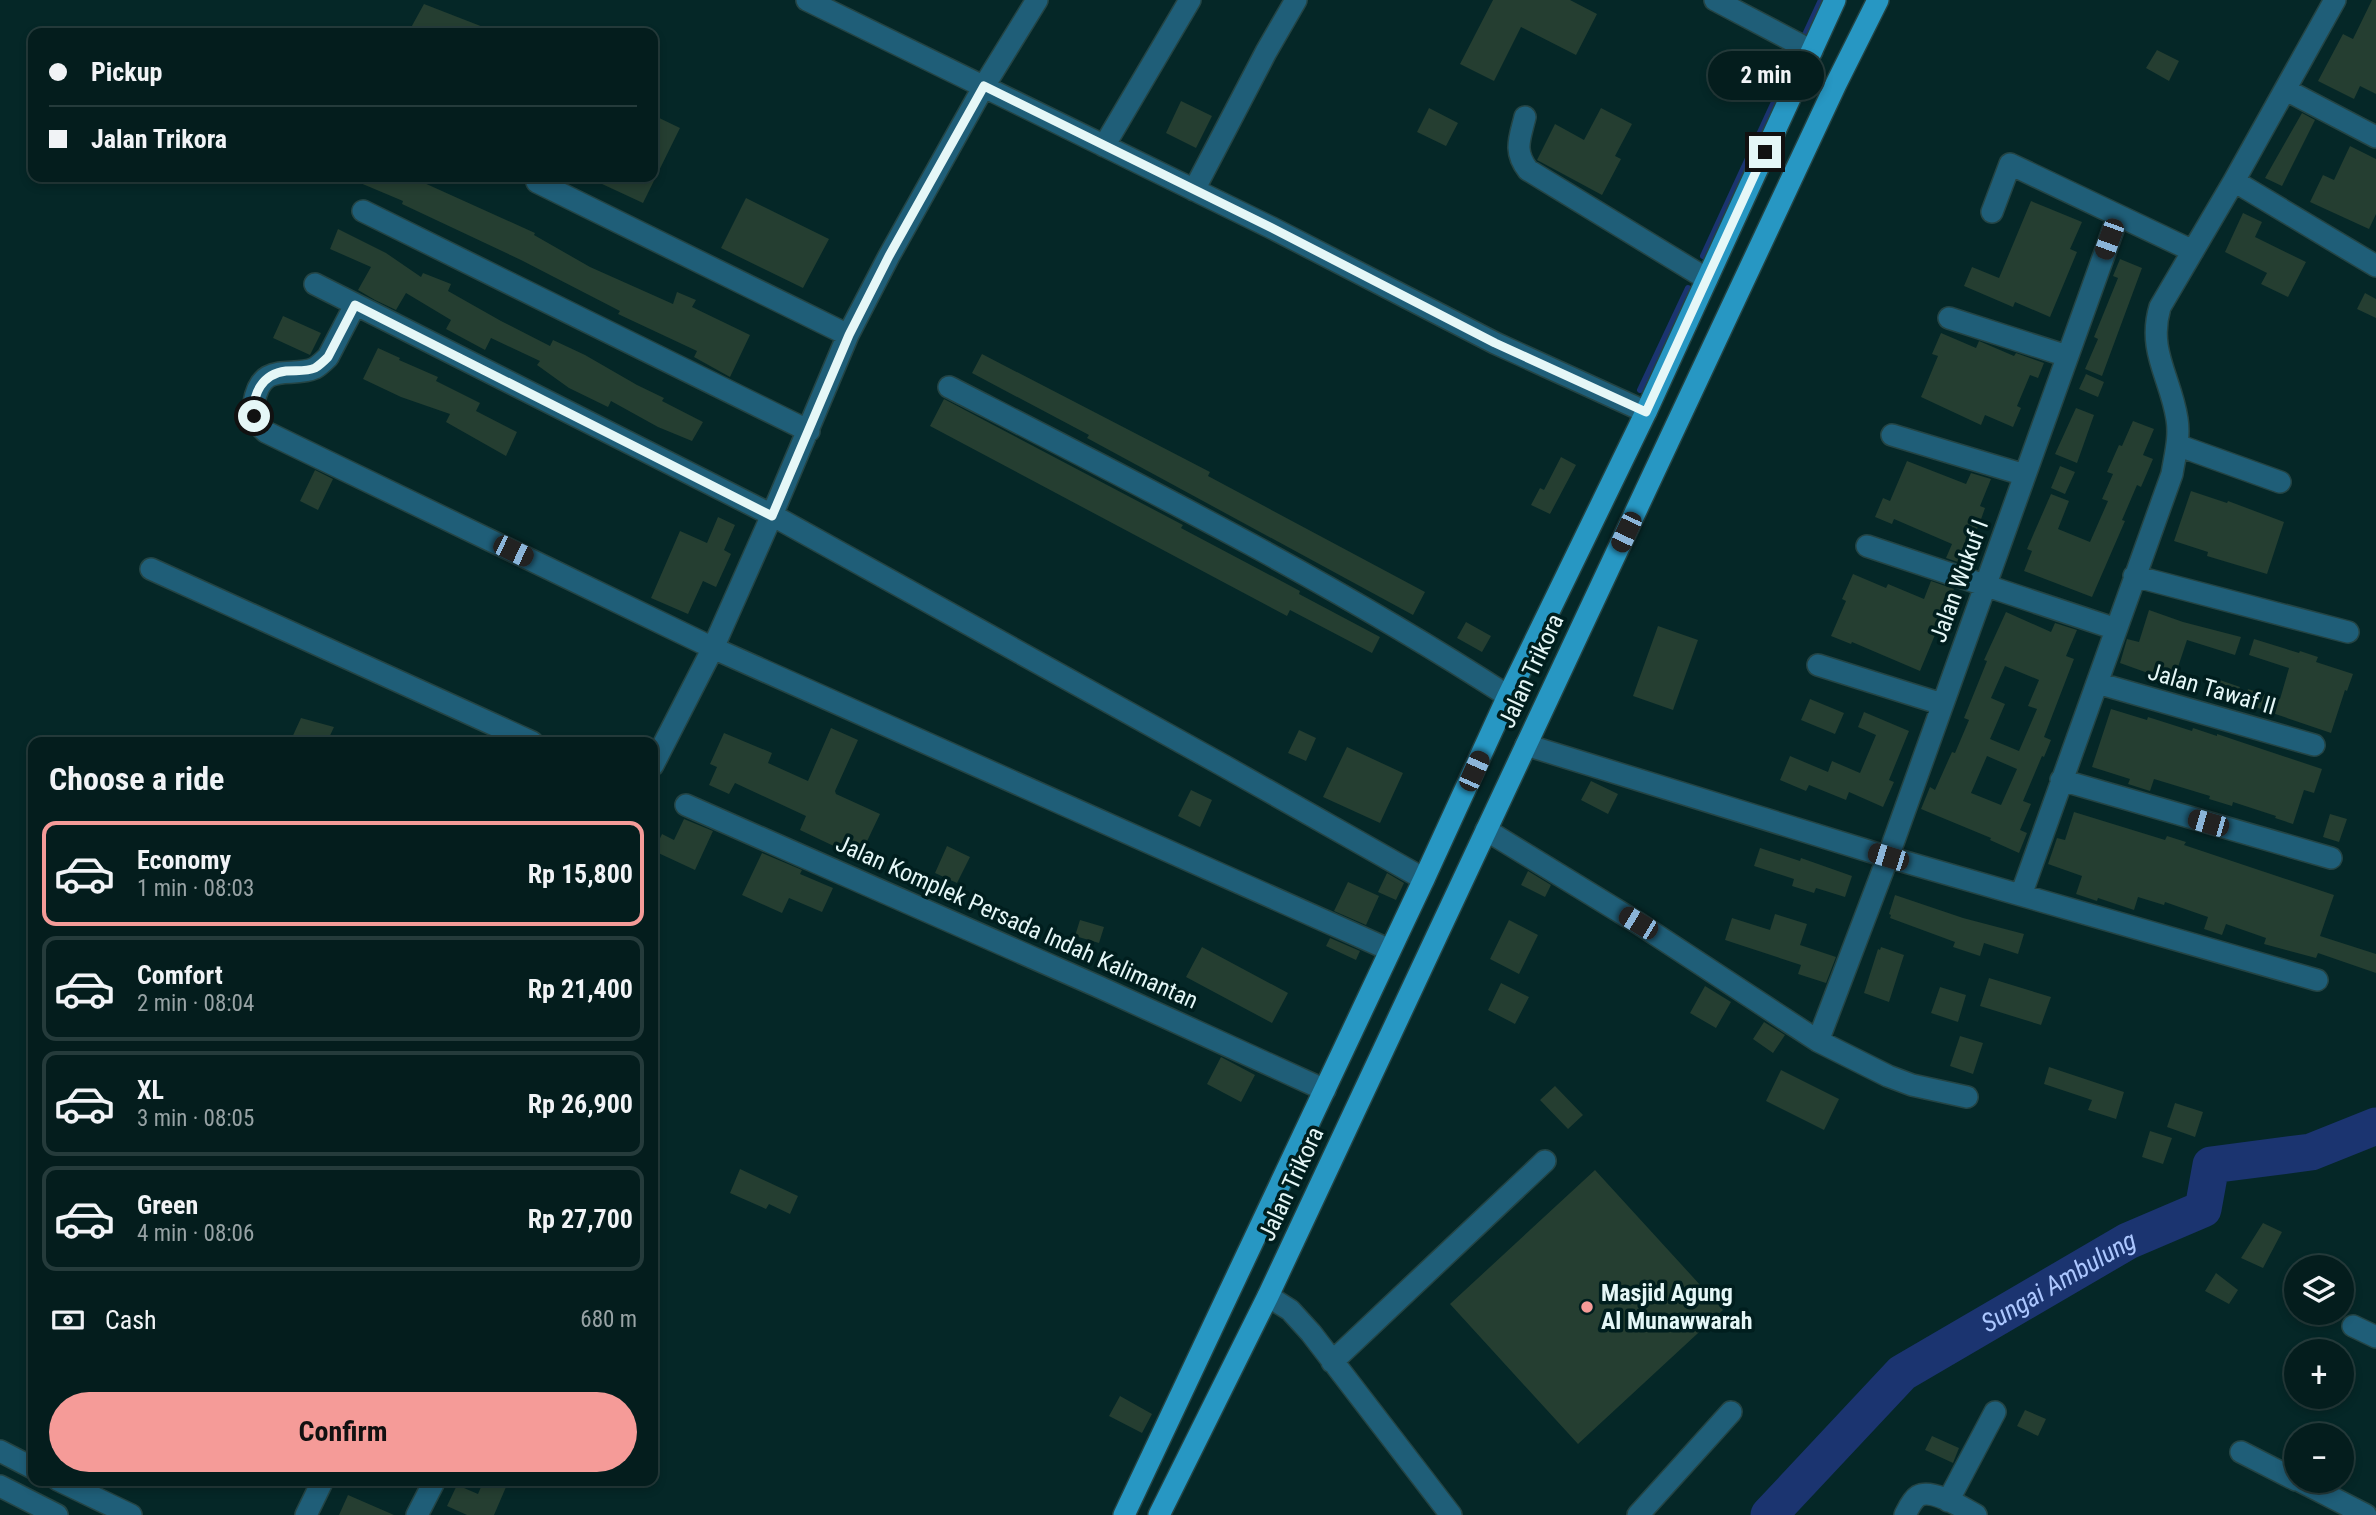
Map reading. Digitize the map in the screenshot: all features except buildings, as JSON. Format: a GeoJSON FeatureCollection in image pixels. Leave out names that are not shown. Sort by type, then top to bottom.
{"type":"FeatureCollection","features":[{"type":"Feature","properties":{"kind":"main road","name":"Jalan Trikora"},"geometry":{"type":"LineString","coordinates":[[1124,1515],[1508,696],[1646,412],[1835,0]]}},
{"type":"Feature","properties":{"kind":"main road","name":"Jalan Trikora"},"geometry":{"type":"LineString","coordinates":[[1159,1515],[1268,1296],[1878,0]]}},
{"type":"Feature","properties":{"kind":"main road"},"geometry":{"type":"LineString","coordinates":[[1606,495],[1637,508]]}},
{"type":"Feature","properties":{"kind":"main road"},"geometry":{"type":"LineString","coordinates":[[1236,1278],[1268,1296]]}},
{"type":"Feature","properties":{"kind":"street"},"geometry":{"type":"LineString","coordinates":[[807,0],[1194,190],[1495,343],[1646,412]]}},
{"type":"Feature","properties":{"kind":"street"},"geometry":{"type":"LineString","coordinates":[[658,755],[713,648],[849,335],[889,256],[984,86],[1037,0]]}},
{"type":"Feature","properties":{"kind":"street"},"geometry":{"type":"LineString","coordinates":[[1104,146],[1190,0]]}},
{"type":"Feature","properties":{"kind":"street"},"geometry":{"type":"LineString","coordinates":[[1194,190],[1296,0]]}},
{"type":"Feature","properties":{"kind":"street"},"geometry":{"type":"LineString","coordinates":[[1715,0],[1741,6],[1812,51]]}},
{"type":"Feature","properties":{"kind":"street"},"geometry":{"type":"LineString","coordinates":[[2021,895],[2172,474],[2179,436],[2177,416],[2159,361],[2155,324],[2160,307],[2335,0]]}},
{"type":"Feature","properties":{"kind":"street"},"geometry":{"type":"LineString","coordinates":[[2286,90],[2376,137]]}},
{"type":"Feature","properties":{"kind":"street"},"geometry":{"type":"LineString","coordinates":[[1525,117],[1518,147],[1519,159],[1528,170],[1707,279]]}},
{"type":"Feature","properties":{"kind":"street"},"geometry":{"type":"LineString","coordinates":[[1992,212],[2010,164],[2193,251]]}},
{"type":"Feature","properties":{"kind":"street"},"geometry":{"type":"LineString","coordinates":[[2234,181],[2376,267]]}},
{"type":"Feature","properties":{"kind":"street"},"geometry":{"type":"LineString","coordinates":[[537,182],[849,335]]}},
{"type":"Feature","properties":{"kind":"street"},"geometry":{"type":"LineString","coordinates":[[363,211],[808,431]]}},
{"type":"Feature","properties":{"kind":"street","name":"Jalan Wukuf I"},"geometry":{"type":"LineString","coordinates":[[1818,1041],[1888,857],[2118,216]]}},
{"type":"Feature","properties":{"kind":"street"},"geometry":{"type":"LineString","coordinates":[[315,284],[772,516],[1424,879]]}},
{"type":"Feature","properties":{"kind":"street"},"geometry":{"type":"LineString","coordinates":[[355,305],[328,357],[322,363],[311,369],[275,373],[264,380],[253,405],[258,425],[266,432],[713,648],[1390,950]]}},
{"type":"Feature","properties":{"kind":"street"},"geometry":{"type":"LineString","coordinates":[[1949,318],[2067,356]]}},
{"type":"Feature","properties":{"kind":"street"},"geometry":{"type":"LineString","coordinates":[[949,387],[1277,559],[1432,646],[1508,696]]}},
{"type":"Feature","properties":{"kind":"street"},"geometry":{"type":"LineString","coordinates":[[1892,435],[2025,475]]}},
{"type":"Feature","properties":{"kind":"street"},"geometry":{"type":"LineString","coordinates":[[2178,445],[2280,482]]}},
{"type":"Feature","properties":{"kind":"street"},"geometry":{"type":"LineString","coordinates":[[1867,546],[2116,629]]}},
{"type":"Feature","properties":{"kind":"street"},"geometry":{"type":"LineString","coordinates":[[151,569],[521,737]]}},
{"type":"Feature","properties":{"kind":"street"},"geometry":{"type":"LineString","coordinates":[[2134,576],[2348,632]]}},
{"type":"Feature","properties":{"kind":"street"},"geometry":{"type":"LineString","coordinates":[[1818,665],[1942,704]]}},
{"type":"Feature","properties":{"kind":"street","name":"Jalan Tawaf II"},"geometry":{"type":"LineString","coordinates":[[2096,683],[2314,745]]}},
{"type":"Feature","properties":{"kind":"street"},"geometry":{"type":"LineString","coordinates":[[1526,745],[1888,857],[2317,980]]}},
{"type":"Feature","properties":{"kind":"street"},"geometry":{"type":"LineString","coordinates":[[2061,780],[2331,858]]}},
{"type":"Feature","properties":{"kind":"street","name":"Jalan Komplek Persada Indah Kalimantan"},"geometry":{"type":"LineString","coordinates":[[686,805],[1097,986],[1325,1090]]}},
{"type":"Feature","properties":{"kind":"street"},"geometry":{"type":"LineString","coordinates":[[1486,830],[1638,923],[1818,1041],[1888,1076],[1912,1085],[1967,1097]]}},
{"type":"Feature","properties":{"kind":"street"},"geometry":{"type":"LineString","coordinates":[[1332,1362],[1545,1161]]}},
{"type":"Feature","properties":{"kind":"street"},"geometry":{"type":"LineString","coordinates":[[1268,1296],[1290,1310],[1311,1333],[1451,1515]]}},
{"type":"Feature","properties":{"kind":"street"},"geometry":{"type":"LineString","coordinates":[[2353,1326],[2376,1337]]}},
{"type":"Feature","properties":{"kind":"street"},"geometry":{"type":"LineString","coordinates":[[1638,1515],[1731,1412]]}},
{"type":"Feature","properties":{"kind":"street"},"geometry":{"type":"LineString","coordinates":[[1948,1501],[1995,1412]]}},
{"type":"Feature","properties":{"kind":"street"},"geometry":{"type":"LineString","coordinates":[[0,1451],[28,1465]]}},
{"type":"Feature","properties":{"kind":"street"},"geometry":{"type":"LineString","coordinates":[[2241,1452],[2284,1474]]}},
{"type":"Feature","properties":{"kind":"street"},"geometry":{"type":"LineString","coordinates":[[0,1486],[57,1515]]}},
{"type":"Feature","properties":{"kind":"street"},"geometry":{"type":"LineString","coordinates":[[71,1486],[131,1515]]}},
{"type":"Feature","properties":{"kind":"street"},"geometry":{"type":"LineString","coordinates":[[306,1515],[320,1486]]}},
{"type":"Feature","properties":{"kind":"street"},"geometry":{"type":"LineString","coordinates":[[417,1515],[432,1486]]}},
{"type":"Feature","properties":{"kind":"street"},"geometry":{"type":"LineString","coordinates":[[2323,1493],[2366,1515]]}},
{"type":"Feature","properties":{"kind":"street"},"geometry":{"type":"LineString","coordinates":[[1905,1515],[1911,1503],[1920,1495],[1935,1495],[1976,1515]]}},
{"type":"Feature","properties":{"kind":"waterway"},"geometry":{"type":"LineString","coordinates":[[1703,256],[1821,0]]}},
{"type":"Feature","properties":{"kind":"waterway"},"geometry":{"type":"LineString","coordinates":[[1640,390],[1688,288]]}},
{"type":"Feature","properties":{"kind":"waterway","name":"Sungai Ambulung"},"geometry":{"type":"LineString","coordinates":[[1769,1515],[1902,1373],[2128,1241],[2203,1209],[2211,1165],[2311,1152],[2376,1126]]}},
{"type":"Feature","properties":{"kind":"place","name":"Masjid Agung Al Munawwarah"},"geometry":{"type":"Point","coordinates":[1587,1307]}},
{"type":"Feature","properties":{"kind":"route"},"geometry":{"type":"LineString","coordinates":[[254,416],[253,405],[264,380],[275,373],[311,369],[322,363],[328,357],[355,305],[772,516],[849,335],[889,256],[984,86],[1272,228],[1495,343],[1646,412],[1765,152]]}}]}
